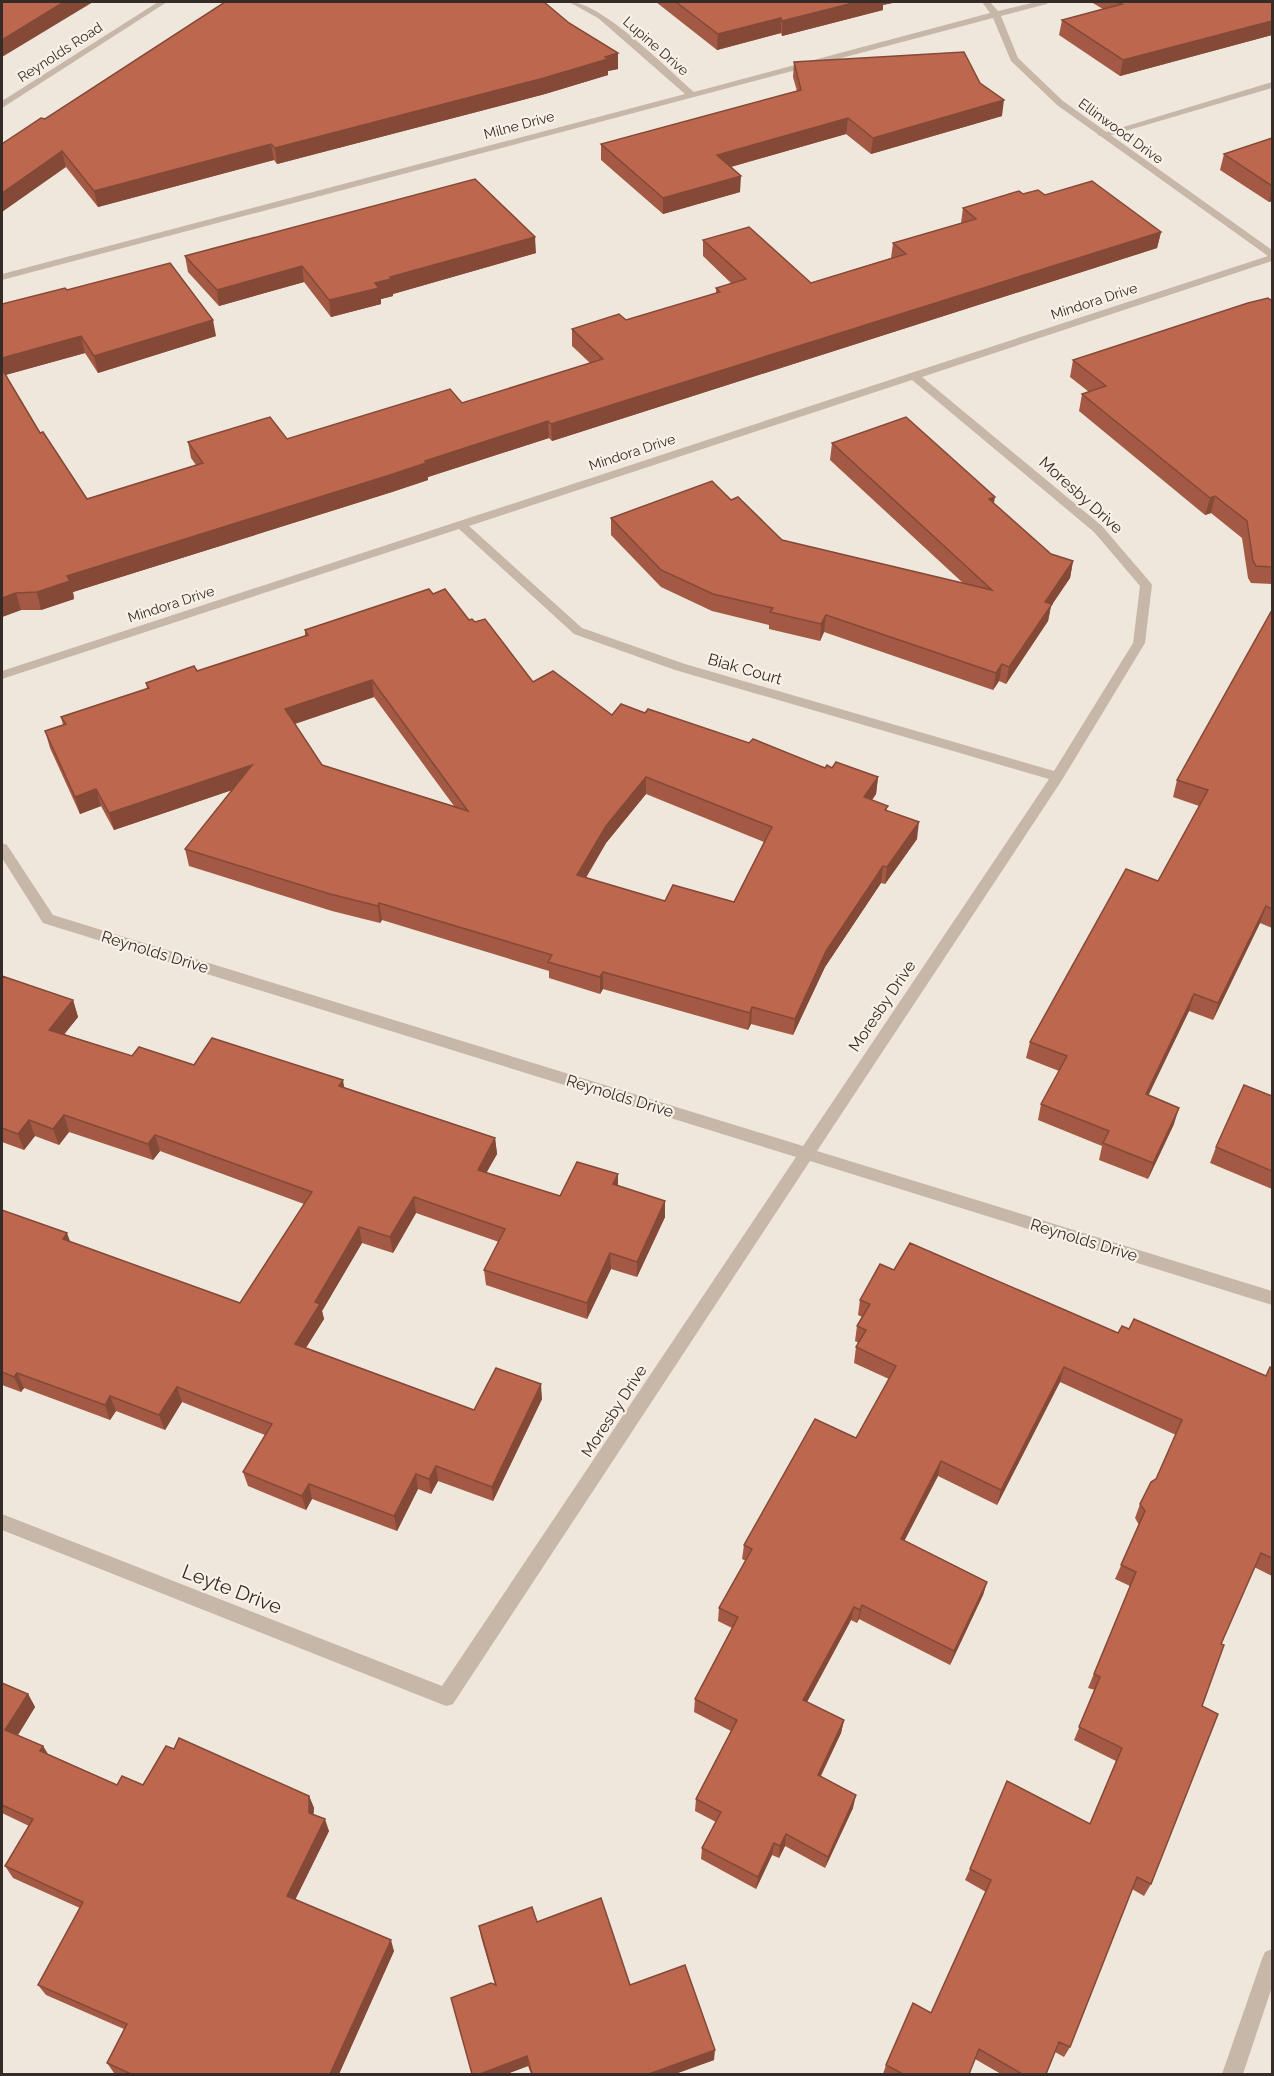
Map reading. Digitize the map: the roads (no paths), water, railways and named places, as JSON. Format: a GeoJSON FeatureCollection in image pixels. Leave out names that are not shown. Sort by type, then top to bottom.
{"type":"FeatureCollection","features":[{"type":"Feature","properties":{"kind":"street","name":"Reynolds Road"},"geometry":{"type":"LineString","coordinates":[[2,105],[163,2]]}},
{"type":"Feature","properties":{"kind":"street","name":"Lupine Drive"},"geometry":{"type":"LineString","coordinates":[[573,2],[601,16],[691,94]]}},
{"type":"Feature","properties":{"kind":"street","name":"Ellinwood Drive"},"geometry":{"type":"LineString","coordinates":[[986,2],[996,15],[1014,59],[1060,103],[1272,256]]}},
{"type":"Feature","properties":{"kind":"street","name":"Milne Drive"},"geometry":{"type":"LineString","coordinates":[[2,277],[1044,2]]}},
{"type":"Feature","properties":{"kind":"street"},"geometry":{"type":"LineString","coordinates":[[1102,135],[1272,85]]}},
{"type":"Feature","properties":{"kind":"street","name":"Mindora Drive"},"geometry":{"type":"LineString","coordinates":[[2,675],[1272,256]]}},
{"type":"Feature","properties":{"kind":"street","name":"Moresby Drive"},"geometry":{"type":"LineString","coordinates":[[446,1697],[1057,777],[1139,643],[1146,585],[1098,529],[914,376]]}},
{"type":"Feature","properties":{"kind":"street","name":"Biak Court"},"geometry":{"type":"LineString","coordinates":[[460,524],[578,631],[680,668],[1057,777]]}},
{"type":"Feature","properties":{"kind":"street","name":"Reynolds Drive"},"geometry":{"type":"LineString","coordinates":[[2,848],[15,873],[48,919],[1272,1298]]}},
{"type":"Feature","properties":{"kind":"street","name":"Leyte Drive"},"geometry":{"type":"LineString","coordinates":[[2,1522],[446,1697]]}},
{"type":"Feature","properties":{"kind":"street"},"geometry":{"type":"LineString","coordinates":[[1232,2074],[1272,1959]]}}]}
